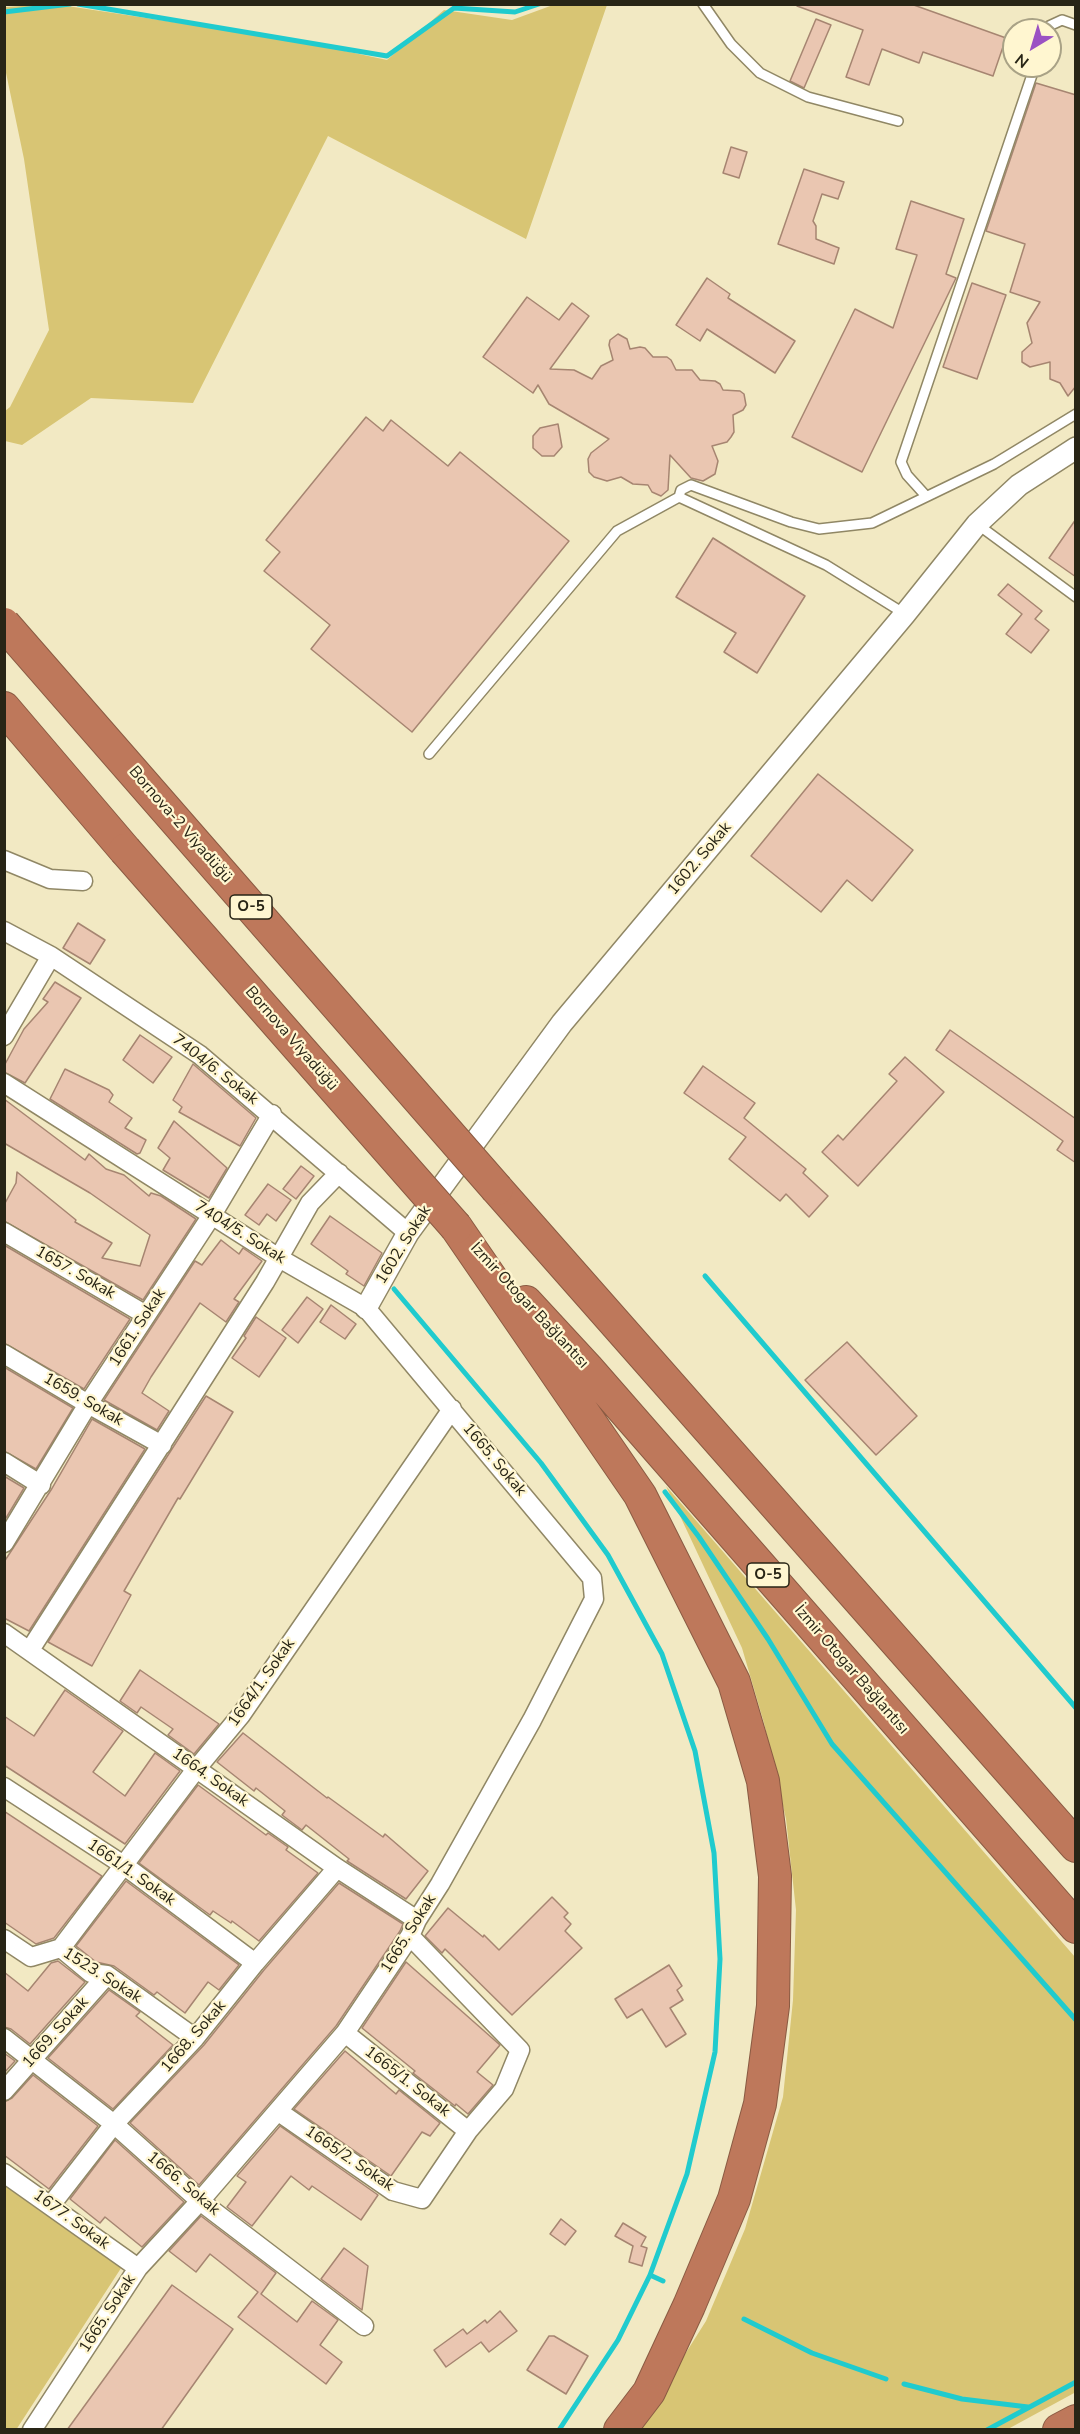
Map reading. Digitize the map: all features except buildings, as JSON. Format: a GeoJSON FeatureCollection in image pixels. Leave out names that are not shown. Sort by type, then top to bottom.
{"type":"FeatureCollection","features":[{"type":"Feature","properties":{"kind":"highway","name":"Bornova-2 Viyadüğü"},"geometry":{"type":"LineString","coordinates":[[4,624],[971,1730],[1076,1846]]}},
{"type":"Feature","properties":{"kind":"highway","name":"Bornova Viyadüğü"},"geometry":{"type":"LineString","coordinates":[[4,708],[125,850],[456,1227]]}},
{"type":"Feature","properties":{"kind":"highway","name":"İzmir Otogar Bağlantısı"},"geometry":{"type":"LineString","coordinates":[[456,1227],[587,1368],[1076,1927]]}},
{"type":"Feature","properties":{"kind":"highway"},"geometry":{"type":"LineString","coordinates":[[456,1227],[640,1495],[734,1682],[763,1781],[775,1876],[773,2006],[760,2104],[734,2199],[689,2306],[648,2392],[620,2430]]}},
{"type":"Feature","properties":{"kind":"highway"},"geometry":{"type":"LineString","coordinates":[[1059,2430],[1076,2421]]}},
{"type":"Feature","properties":{"kind":"street","name":"1602. Sokak"},"geometry":{"type":"LineString","coordinates":[[366,1308],[408,1233],[562,1023],[905,614],[977,524],[1019,485],[1076,448]]}},
{"type":"Feature","properties":{"kind":"street"},"geometry":{"type":"LineString","coordinates":[[4,861],[50,879],[83,881]]}},
{"type":"Feature","properties":{"kind":"street","name":"7404/6. Sokak"},"geometry":{"type":"LineString","coordinates":[[4,932],[51,956],[200,1055],[272,1114],[408,1233]]}},
{"type":"Feature","properties":{"kind":"street"},"geometry":{"type":"LineString","coordinates":[[4,1036],[51,956]]}},
{"type":"Feature","properties":{"kind":"street","name":"7404/5. Sokak"},"geometry":{"type":"LineString","coordinates":[[4,1083],[279,1258],[366,1308],[452,1409]]}},
{"type":"Feature","properties":{"kind":"street","name":"1661. Sokak"},"geometry":{"type":"LineString","coordinates":[[4,1543],[88,1404],[212,1215],[272,1114]]}},
{"type":"Feature","properties":{"kind":"street"},"geometry":{"type":"LineString","coordinates":[[30,1650],[162,1445],[279,1258],[310,1203],[339,1173]]}},
{"type":"Feature","properties":{"kind":"street","name":"1657. Sokak"},"geometry":{"type":"LineString","coordinates":[[4,1232],[146,1315]]}},
{"type":"Feature","properties":{"kind":"street","name":"1659. Sokak"},"geometry":{"type":"LineString","coordinates":[[4,1354],[162,1445]]}},
{"type":"Feature","properties":{"kind":"street","name":"1664/1. Sokak"},"geometry":{"type":"LineString","coordinates":[[61,1948],[197,1768],[241,1714],[452,1409]]}},
{"type":"Feature","properties":{"kind":"street","name":"1665. Sokak"},"geometry":{"type":"LineString","coordinates":[[32,2430],[138,2268],[279,2112],[345,2033],[440,1884],[526,1730],[594,1599],[592,1578],[452,1409]]}},
{"type":"Feature","properties":{"kind":"street"},"geometry":{"type":"LineString","coordinates":[[4,1462],[41,1485]]}},
{"type":"Feature","properties":{"kind":"street","name":"1664. Sokak"},"geometry":{"type":"LineString","coordinates":[[4,1633],[337,1868],[413,1928],[520,2050],[504,2090],[468,2131],[422,2199]]}},
{"type":"Feature","properties":{"kind":"street","name":"1661/1. Sokak"},"geometry":{"type":"LineString","coordinates":[[4,1787],[124,1866],[255,1963]]}},
{"type":"Feature","properties":{"kind":"street","name":"1668. Sokak"},"geometry":{"type":"LineString","coordinates":[[51,2205],[114,2124],[195,2038],[255,1963],[337,1868]]}},
{"type":"Feature","properties":{"kind":"street","name":"1523. Sokak"},"geometry":{"type":"LineString","coordinates":[[4,1938],[31,1958],[61,1948],[91,1973],[107,1975],[195,2038]]}},
{"type":"Feature","properties":{"kind":"street","name":"1669. Sokak"},"geometry":{"type":"LineString","coordinates":[[4,2091],[107,1975]]}},
{"type":"Feature","properties":{"kind":"street","name":"1665/1. Sokak"},"geometry":{"type":"LineString","coordinates":[[345,2033],[468,2131]]}},
{"type":"Feature","properties":{"kind":"street","name":"1666. Sokak"},"geometry":{"type":"LineString","coordinates":[[4,2038],[114,2124],[200,2201],[364,2326]]}},
{"type":"Feature","properties":{"kind":"street","name":"1665/2. Sokak"},"geometry":{"type":"LineString","coordinates":[[279,2112],[393,2191],[422,2199]]}},
{"type":"Feature","properties":{"kind":"street","name":"1677. Sokak"},"geometry":{"type":"LineString","coordinates":[[4,2173],[138,2268]]}},
{"type":"Feature","properties":{"kind":"lane"},"geometry":{"type":"LineString","coordinates":[[703,4],[731,44],[760,73],[808,97],[898,121]]}},
{"type":"Feature","properties":{"kind":"lane"},"geometry":{"type":"LineString","coordinates":[[926,496],[907,475],[901,462],[1031,78]]}},
{"type":"Feature","properties":{"kind":"lane"},"geometry":{"type":"LineString","coordinates":[[429,754],[617,531],[679,496],[681,490],[691,485],[791,522],[819,529],[872,523],[994,464],[1076,414]]}},
{"type":"Feature","properties":{"kind":"lane"},"geometry":{"type":"LineString","coordinates":[[679,496],[826,565],[905,614]]}},
{"type":"Feature","properties":{"kind":"lane"},"geometry":{"type":"LineString","coordinates":[[977,524],[1076,597]]}},
{"type":"Feature","properties":{"kind":"shaded area"},"geometry":{"type":"Polygon","coordinates":[[[54,4],[298,41],[387,60],[444,10],[512,20],[553,5],[607,5],[526,239],[328,136],[193,403],[91,398],[22,445],[5,441],[5,411],[10,407],[49,330],[24,159],[5,68],[5,7],[54,4]]]}},
{"type":"Feature","properties":{"kind":"shaded area"},"geometry":{"type":"Polygon","coordinates":[[[666,1486],[1075,1957],[1076,2392],[1008,2429],[637,2430],[706,2321],[745,2229],[783,2097],[793,2000],[796,1910],[786,1819],[764,1723],[742,1648],[666,1486]]]}},
{"type":"Feature","properties":{"kind":"shaded area"},"geometry":{"type":"Polygon","coordinates":[[[4,2183],[125,2262],[16,2430],[4,2429],[4,2183]]]}},
{"type":"Feature","properties":{"kind":"waterway"},"geometry":{"type":"LineString","coordinates":[[4,12],[70,4]]}},
{"type":"Feature","properties":{"kind":"waterway"},"geometry":{"type":"LineString","coordinates":[[78,4],[387,56],[454,8],[515,12],[539,4]]}},
{"type":"Feature","properties":{"kind":"waterway"},"geometry":{"type":"LineString","coordinates":[[705,1276],[1076,1708]]}},
{"type":"Feature","properties":{"kind":"waterway"},"geometry":{"type":"LineString","coordinates":[[394,1289],[541,1463],[608,1555],[662,1654],[695,1751],[714,1853],[720,1959],[715,2052],[687,2174],[650,2275],[618,2340],[559,2430]]}},
{"type":"Feature","properties":{"kind":"waterway"},"geometry":{"type":"LineString","coordinates":[[665,1492],[699,1537],[768,1639],[832,1744],[1076,2020]]}},
{"type":"Feature","properties":{"kind":"waterway"},"geometry":{"type":"LineString","coordinates":[[650,2275],[663,2281]]}},
{"type":"Feature","properties":{"kind":"waterway"},"geometry":{"type":"LineString","coordinates":[[744,2319],[812,2353],[886,2379]]}},
{"type":"Feature","properties":{"kind":"waterway"},"geometry":{"type":"LineString","coordinates":[[987,2430],[1076,2382]]}},
{"type":"Feature","properties":{"kind":"waterway"},"geometry":{"type":"LineString","coordinates":[[904,2384],[962,2399],[1028,2407]]}}]}
